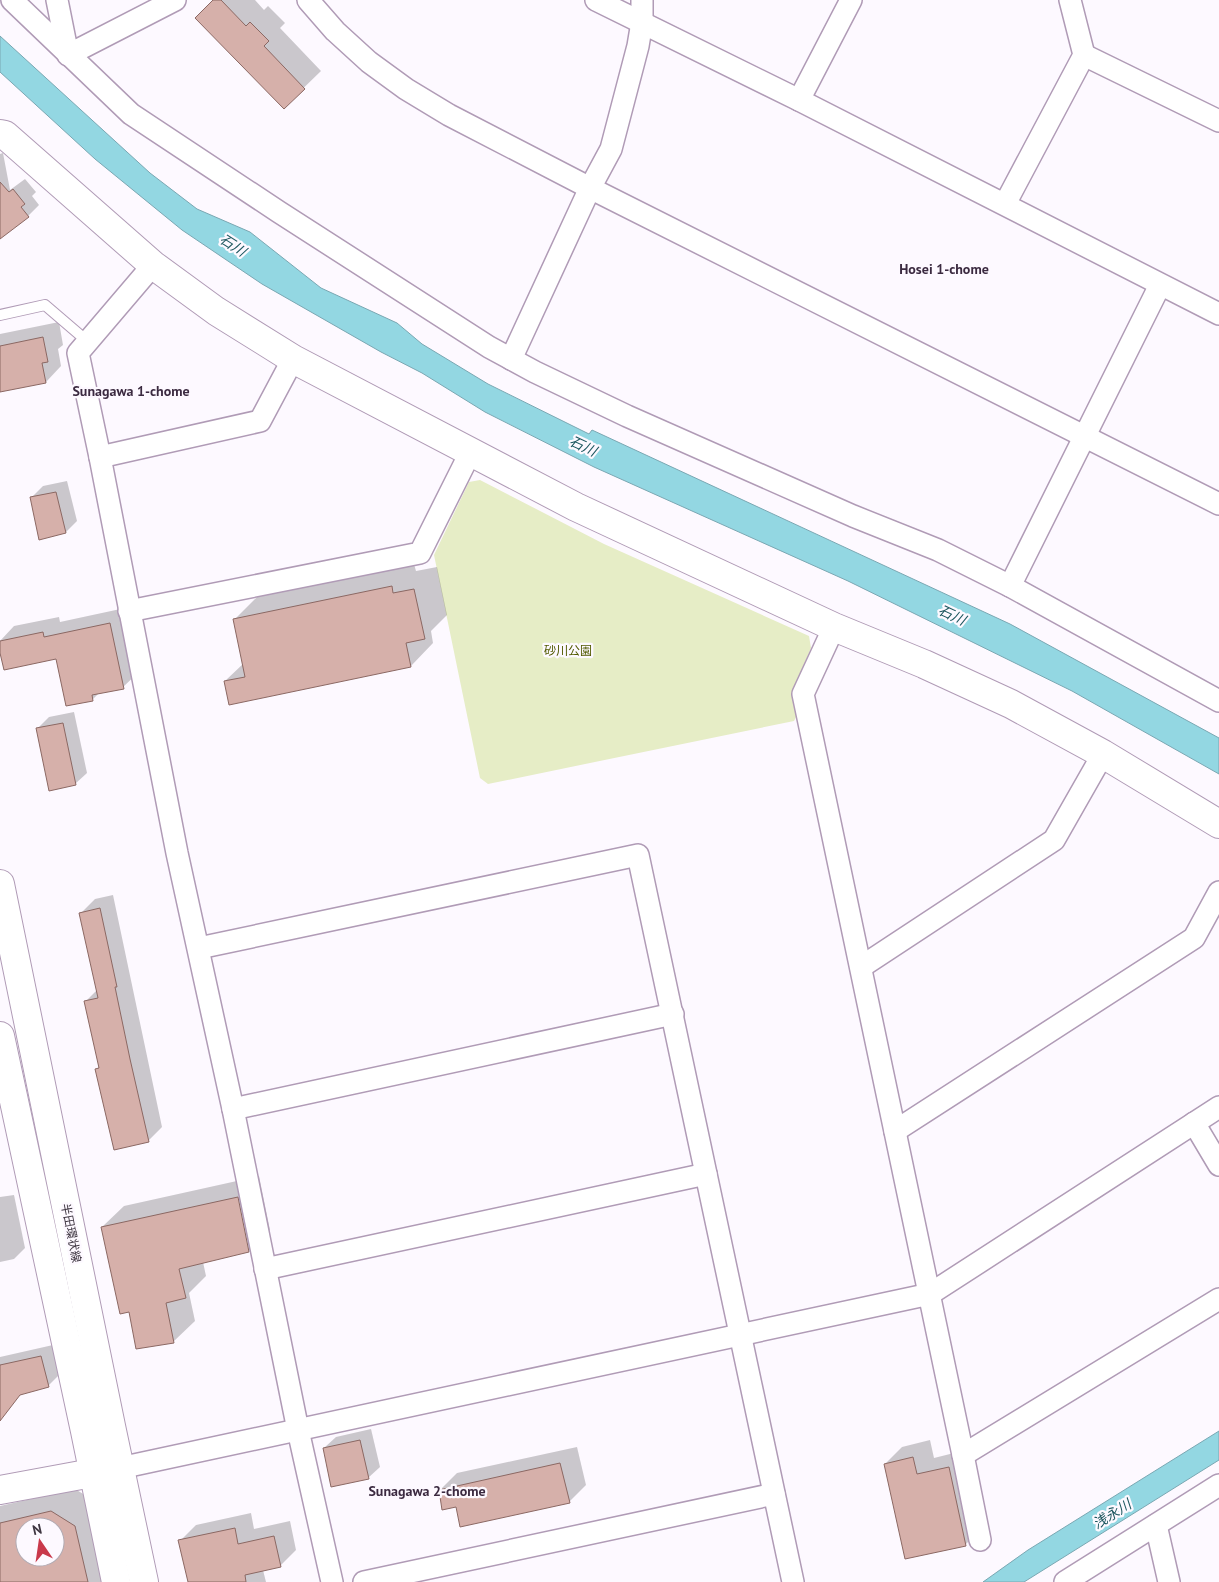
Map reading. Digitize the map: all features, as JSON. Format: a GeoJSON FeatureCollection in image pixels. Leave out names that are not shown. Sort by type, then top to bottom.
{"type":"FeatureCollection","features":[{"type":"Feature","properties":{"kind":"street"},"geometry":{"type":"LineString","coordinates":[[12,0],[131,114],[489,347],[627,416],[853,516],[938,550],[1010,586],[1219,701]]}},
{"type":"Feature","properties":{"kind":"street"},"geometry":{"type":"LineString","coordinates":[[57,0],[68,55]]}},
{"type":"Feature","properties":{"kind":"street"},"geometry":{"type":"LineString","coordinates":[[68,55],[175,0]]}},
{"type":"Feature","properties":{"kind":"street"},"geometry":{"type":"LineString","coordinates":[[308,0],[335,31],[369,62],[406,89],[449,115],[590,188],[1219,504]]}},
{"type":"Feature","properties":{"kind":"street"},"geometry":{"type":"LineString","coordinates":[[596,0],[799,100],[1219,314]]}},
{"type":"Feature","properties":{"kind":"street"},"geometry":{"type":"LineString","coordinates":[[511,359],[610,149],[638,46],[642,22],[642,0]]}},
{"type":"Feature","properties":{"kind":"street"},"geometry":{"type":"LineString","coordinates":[[799,100],[851,0]]}},
{"type":"Feature","properties":{"kind":"street"},"geometry":{"type":"LineString","coordinates":[[1005,204],[1084,55],[1070,0]]}},
{"type":"Feature","properties":{"kind":"street"},"geometry":{"type":"LineString","coordinates":[[1084,55],[1219,121]]}},
{"type":"Feature","properties":{"kind":"street"},"geometry":{"type":"LineString","coordinates":[[0,134],[5,135],[153,265],[216,311],[293,359],[576,507],[834,627],[924,664],[1012,704],[1103,754],[1219,824]]}},
{"type":"Feature","properties":{"kind":"street"},"geometry":{"type":"LineString","coordinates":[[153,265],[116,300],[78,353],[175,843],[233,1109],[298,1430],[332,1582]]}},
{"type":"Feature","properties":{"kind":"street"},"geometry":{"type":"LineString","coordinates":[[1010,586],[1086,437],[1160,285]]}},
{"type":"Feature","properties":{"kind":"street"},"geometry":{"type":"LineString","coordinates":[[100,457],[260,421],[293,359]]}},
{"type":"Feature","properties":{"kind":"street"},"geometry":{"type":"LineString","coordinates":[[130,611],[420,553],[471,451]]}},
{"type":"Feature","properties":{"kind":"street"},"geometry":{"type":"LineString","coordinates":[[834,627],[803,694],[980,1540]]}},
{"type":"Feature","properties":{"kind":"street"},"geometry":{"type":"LineString","coordinates":[[861,967],[1054,840],[1103,754]]}},
{"type":"Feature","properties":{"kind":"street"},"geometry":{"type":"LineString","coordinates":[[199,948],[638,855],[793,1582]]}},
{"type":"Feature","properties":{"kind":"street","name":"半田環状線"},"geometry":{"type":"LineString","coordinates":[[0,884],[144,1582]]}},
{"type":"Feature","properties":{"kind":"street"},"geometry":{"type":"LineString","coordinates":[[895,1131],[1194,938],[1219,892]]}},
{"type":"Feature","properties":{"kind":"street"},"geometry":{"type":"LineString","coordinates":[[233,1109],[673,1014]]}},
{"type":"Feature","properties":{"kind":"street"},"geometry":{"type":"LineString","coordinates":[[0,1036],[116,1582]]}},
{"type":"Feature","properties":{"kind":"street"},"geometry":{"type":"LineString","coordinates":[[0,1490],[120,1468],[930,1294],[1219,1107]]}},
{"type":"Feature","properties":{"kind":"street"},"geometry":{"type":"LineString","coordinates":[[1194,1123],[1219,1165]]}},
{"type":"Feature","properties":{"kind":"street"},"geometry":{"type":"LineString","coordinates":[[266,1269],[706,1174]]}},
{"type":"Feature","properties":{"kind":"street"},"geometry":{"type":"LineString","coordinates":[[963,1456],[1219,1299]]}},
{"type":"Feature","properties":{"kind":"street"},"geometry":{"type":"LineString","coordinates":[[1065,1582],[1219,1485]]}},
{"type":"Feature","properties":{"kind":"street"},"geometry":{"type":"LineString","coordinates":[[364,1582],[774,1494]]}},
{"type":"Feature","properties":{"kind":"street"},"geometry":{"type":"LineString","coordinates":[[1156,1525],[1169,1582]]}},
{"type":"Feature","properties":{"kind":"lane"},"geometry":{"type":"LineString","coordinates":[[0,315],[44,305],[87,341]]}},
{"type":"Feature","properties":{"kind":"green space","name":"砂川公園"},"geometry":{"type":"Polygon","coordinates":[[[480,480],[604,544],[809,636],[811,648],[792,693],[797,715],[794,721],[488,784],[480,778],[434,555],[469,482],[480,480]]]}},
{"type":"Feature","properties":{"kind":"water","name":"石川"},"geometry":{"type":"Polygon","coordinates":[[[0,36],[150,173],[197,209],[250,232],[321,288],[397,323],[422,344],[488,384],[589,434],[592,430],[1010,624],[1219,738],[1219,774],[1072,691],[848,581],[594,467],[485,412],[422,373],[381,352],[262,284],[182,230],[95,159],[0,72],[0,36]]]}},
{"type":"Feature","properties":{"kind":"water","name":"浅永川"},"geometry":{"type":"Polygon","coordinates":[[[1219,1431],[1219,1460],[1024,1582],[983,1582],[1028,1550],[1219,1431]]]}},
{"type":"Feature","properties":{"kind":"building"},"geometry":{"type":"Polygon","coordinates":[[[213,0],[221,0],[246,26],[250,22],[269,41],[264,46],[305,89],[284,109],[195,18],[213,0]]]}},
{"type":"Feature","properties":{"kind":"building"},"geometry":{"type":"Polygon","coordinates":[[[0,182],[9,192],[13,189],[25,204],[21,207],[29,217],[0,239],[0,182]]]}},
{"type":"Feature","properties":{"kind":"building"},"geometry":{"type":"Polygon","coordinates":[[[43,337],[48,362],[42,363],[46,383],[0,392],[0,346],[43,337]]]}},
{"type":"Feature","properties":{"kind":"building"},"geometry":{"type":"Polygon","coordinates":[[[56,492],[66,533],[39,540],[30,497],[56,492]]]}},
{"type":"Feature","properties":{"kind":"building"},"geometry":{"type":"Polygon","coordinates":[[[392,586],[393,593],[414,589],[425,639],[406,643],[411,667],[229,705],[224,681],[245,677],[233,619],[392,586]]]}},
{"type":"Feature","properties":{"kind":"building"},"geometry":{"type":"Polygon","coordinates":[[[110,623],[124,689],[92,695],[93,701],[66,706],[56,659],[4,670],[0,653],[0,641],[43,632],[44,637],[110,623]]]}},
{"type":"Feature","properties":{"kind":"building"},"geometry":{"type":"Polygon","coordinates":[[[63,723],[76,785],[49,791],[36,728],[63,723]]]}},
{"type":"Feature","properties":{"kind":"building"},"geometry":{"type":"Polygon","coordinates":[[[100,908],[130,1059],[149,1142],[114,1150],[95,1069],[99,1068],[84,1001],[98,998],[79,913],[100,908]]]}},
{"type":"Feature","properties":{"kind":"building"},"geometry":{"type":"Polygon","coordinates":[[[238,1197],[249,1252],[179,1269],[186,1298],[166,1303],[174,1343],[136,1349],[129,1312],[120,1314],[101,1227],[238,1197]]]}},
{"type":"Feature","properties":{"kind":"building"},"geometry":{"type":"Polygon","coordinates":[[[41,1356],[49,1387],[20,1395],[0,1421],[0,1365],[41,1356]]]}},
{"type":"Feature","properties":{"kind":"building"},"geometry":{"type":"Polygon","coordinates":[[[360,1440],[369,1479],[331,1487],[323,1448],[360,1440]]]}},
{"type":"Feature","properties":{"kind":"building"},"geometry":{"type":"Polygon","coordinates":[[[913,1457],[917,1474],[949,1467],[966,1546],[905,1559],[884,1464],[913,1457]]]}},
{"type":"Feature","properties":{"kind":"building"},"geometry":{"type":"Polygon","coordinates":[[[560,1463],[570,1503],[460,1527],[456,1507],[442,1510],[439,1490],[560,1463]]]}},
{"type":"Feature","properties":{"kind":"building"},"geometry":{"type":"Polygon","coordinates":[[[51,1511],[61,1517],[26,1517],[51,1511]]]}},
{"type":"Feature","properties":{"kind":"building"},"geometry":{"type":"Polygon","coordinates":[[[15,1519],[15,1567],[65,1567],[65,1520],[75,1526],[88,1582],[0,1582],[0,1523],[15,1519]]]}},
{"type":"Feature","properties":{"kind":"building"},"geometry":{"type":"Polygon","coordinates":[[[235,1528],[238,1544],[274,1536],[281,1567],[245,1575],[246,1582],[188,1582],[178,1540],[235,1528]]]}},
{"type":"Feature","properties":{"kind":"district","name":"Hosei 1-chome"},"geometry":{"type":"Point","coordinates":[944,269]}},
{"type":"Feature","properties":{"kind":"district","name":"Sunagawa 1-chome"},"geometry":{"type":"Point","coordinates":[131,391]}},
{"type":"Feature","properties":{"kind":"district","name":"Sunagawa 2-chome"},"geometry":{"type":"Point","coordinates":[427,1491]}}]}
